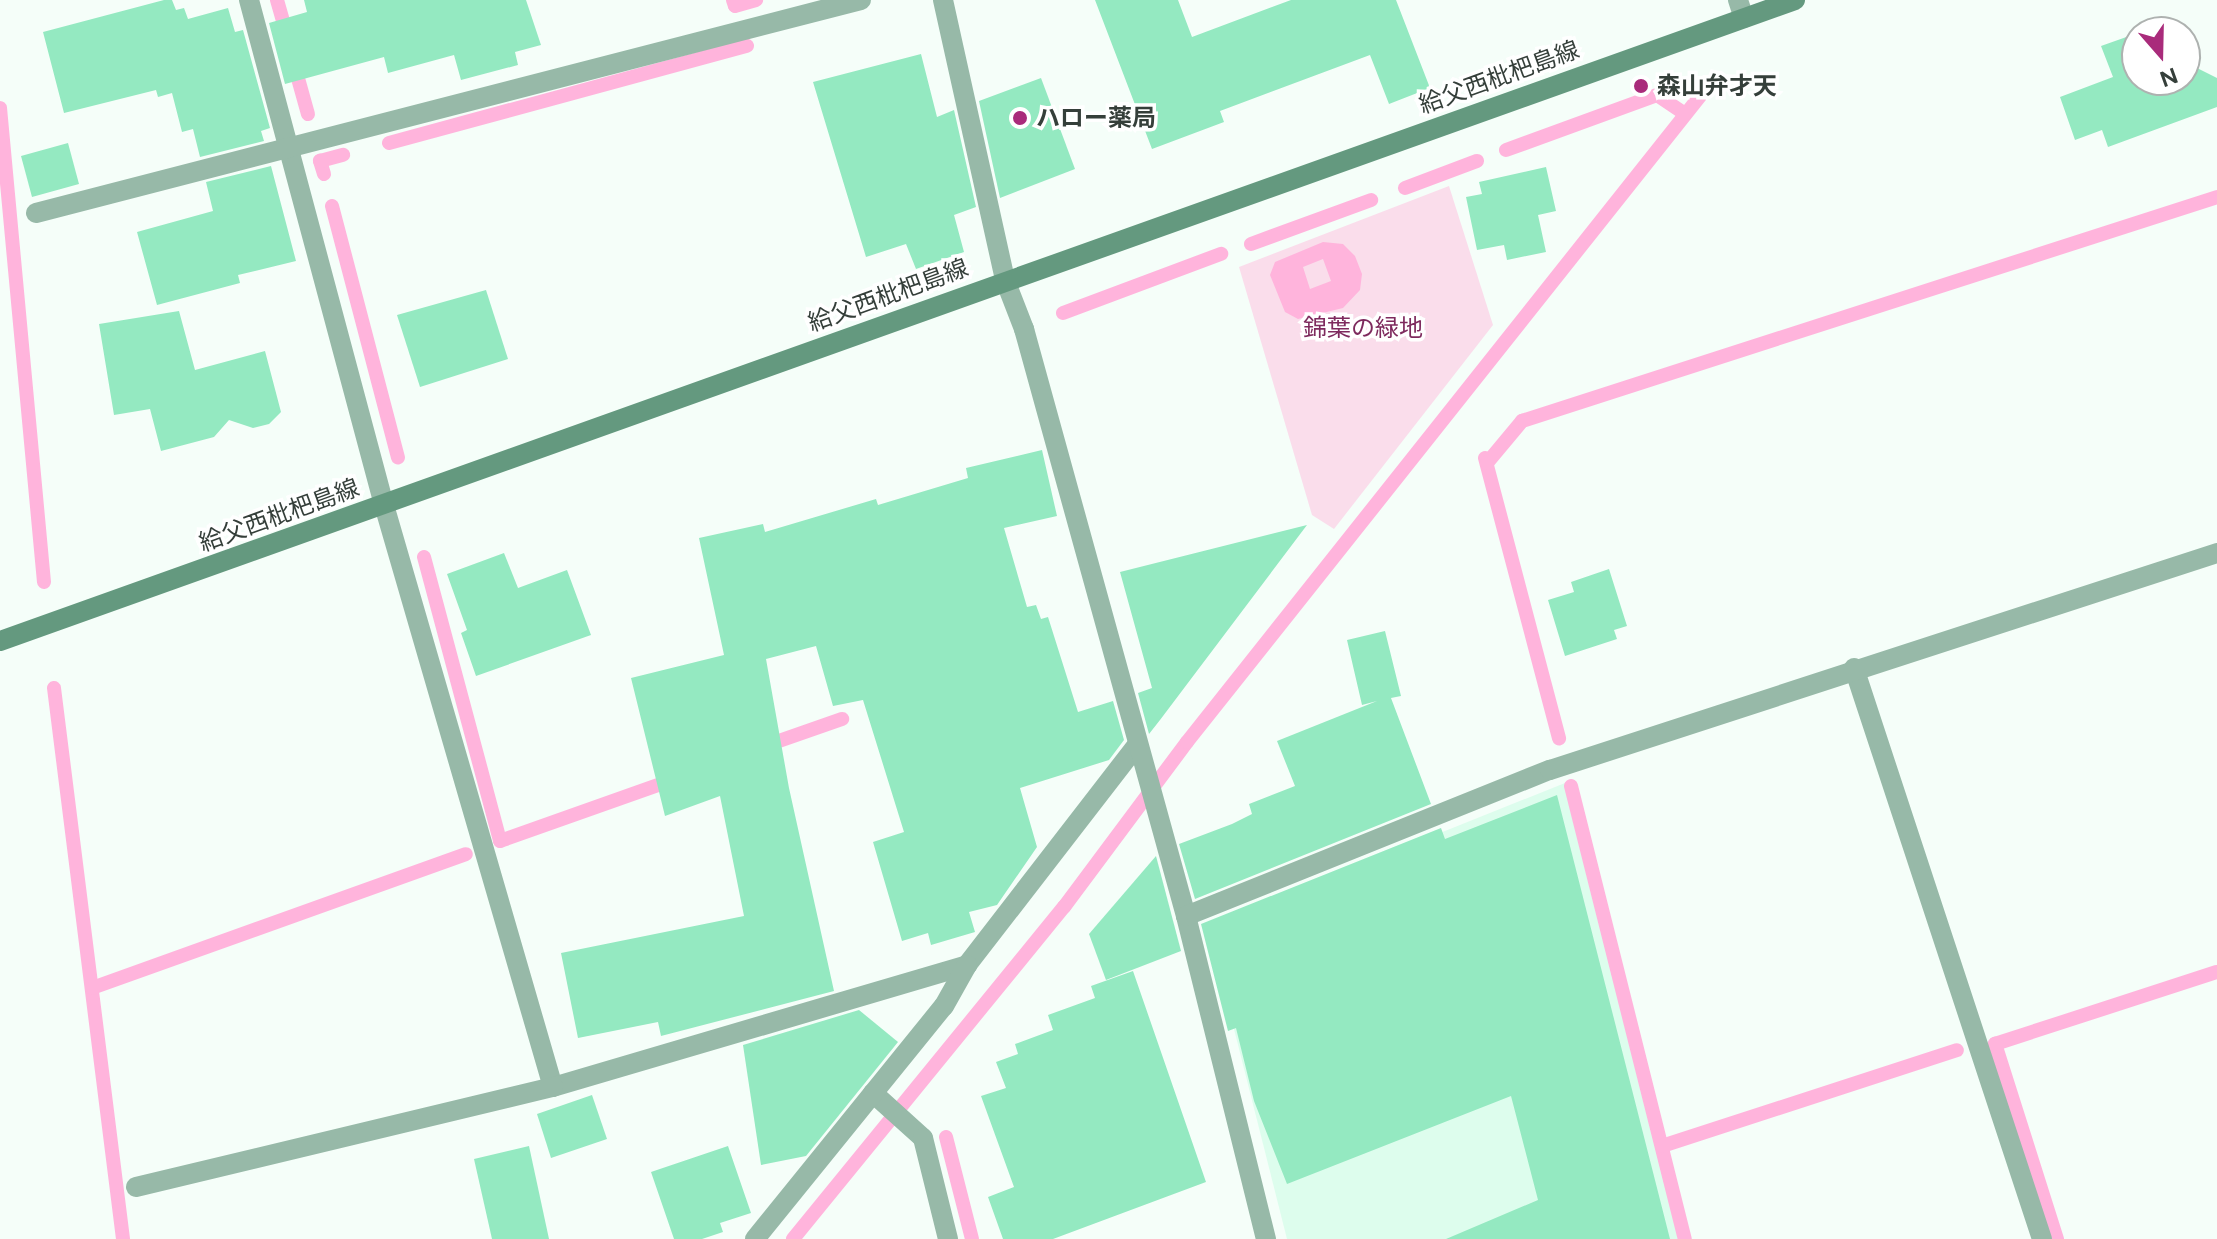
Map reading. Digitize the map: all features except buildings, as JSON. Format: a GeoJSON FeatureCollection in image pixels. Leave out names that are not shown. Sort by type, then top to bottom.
{"type":"FeatureCollection","features":[{"type":"Feature","properties":{"kind":"main road","name":"給父西枇杷島線"},"geometry":{"type":"LineString","coordinates":[[0,641],[1005,280],[1741,9],[1795,0]]}},
{"type":"Feature","properties":{"kind":"street"},"geometry":{"type":"LineString","coordinates":[[249,0],[384,505],[553,1087]]}},
{"type":"Feature","properties":{"kind":"street"},"geometry":{"type":"LineString","coordinates":[[36,213],[861,0]]}},
{"type":"Feature","properties":{"kind":"street"},"geometry":{"type":"LineString","coordinates":[[943,0],[1005,280],[1024,329],[1138,754],[1186,916],[1266,1239]]}},
{"type":"Feature","properties":{"kind":"street"},"geometry":{"type":"LineString","coordinates":[[1186,916],[1550,770],[1854,668],[2217,553]]}},
{"type":"Feature","properties":{"kind":"street"},"geometry":{"type":"LineString","coordinates":[[1854,668],[2042,1239]]}},
{"type":"Feature","properties":{"kind":"street"},"geometry":{"type":"LineString","coordinates":[[755,1239],[878,1097],[944,1006],[967,965],[1138,754]]}},
{"type":"Feature","properties":{"kind":"street"},"geometry":{"type":"LineString","coordinates":[[136,1187],[553,1087],[967,965]]}},
{"type":"Feature","properties":{"kind":"street"},"geometry":{"type":"LineString","coordinates":[[878,1097],[918,1133],[948,1239]]}},
{"type":"Feature","properties":{"kind":"shaded area"},"geometry":{"type":"Polygon","coordinates":[[[1323,242],[1343,244],[1355,256],[1362,274],[1360,290],[1343,308],[1298,319],[1285,312],[1270,275],[1275,262],[1323,242]],[[1323,259],[1303,267],[1310,289],[1331,281],[1323,259]]]}},
{"type":"Feature","properties":{"kind":"shaded area"},"geometry":{"type":"Polygon","coordinates":[[[1565,783],[1679,1239],[1287,1239],[1208,926],[1565,783]]]}},
{"type":"Feature","properties":{"kind":"green space","name":"錦葉の緑地"},"geometry":{"type":"Polygon","coordinates":[[[1449,186],[1493,325],[1334,529],[1312,515],[1239,267],[1449,186]]]}},
{"type":"Feature","properties":{"kind":"waterway"},"geometry":{"type":"LineString","coordinates":[[277,0],[287,36]]}},
{"type":"Feature","properties":{"kind":"waterway"},"geometry":{"type":"LineString","coordinates":[[733,0],[735,6],[756,0]]}},
{"type":"Feature","properties":{"kind":"waterway"},"geometry":{"type":"LineString","coordinates":[[389,143],[747,46]]}},
{"type":"Feature","properties":{"kind":"waterway"},"geometry":{"type":"LineString","coordinates":[[294,64],[308,114]]}},
{"type":"Feature","properties":{"kind":"waterway"},"geometry":{"type":"LineString","coordinates":[[793,1239],[1064,907],[1187,742],[1712,81]]}},
{"type":"Feature","properties":{"kind":"waterway"},"geometry":{"type":"LineString","coordinates":[[1506,150],[1657,95],[1685,114]]}},
{"type":"Feature","properties":{"kind":"waterway"},"geometry":{"type":"LineString","coordinates":[[0,108],[44,582]]}},
{"type":"Feature","properties":{"kind":"waterway"},"geometry":{"type":"LineString","coordinates":[[324,174],[320,161],[343,155]]}},
{"type":"Feature","properties":{"kind":"waterway"},"geometry":{"type":"LineString","coordinates":[[1405,188],[1477,161]]}},
{"type":"Feature","properties":{"kind":"waterway"},"geometry":{"type":"LineString","coordinates":[[1487,463],[1522,421],[2217,197]]}},
{"type":"Feature","properties":{"kind":"waterway"},"geometry":{"type":"LineString","coordinates":[[1251,244],[1371,200]]}},
{"type":"Feature","properties":{"kind":"waterway"},"geometry":{"type":"LineString","coordinates":[[332,206],[398,457]]}},
{"type":"Feature","properties":{"kind":"waterway"},"geometry":{"type":"LineString","coordinates":[[1063,313],[1221,254]]}},
{"type":"Feature","properties":{"kind":"waterway"},"geometry":{"type":"LineString","coordinates":[[1485,458],[1559,738]]}},
{"type":"Feature","properties":{"kind":"waterway"},"geometry":{"type":"LineString","coordinates":[[424,557],[500,841],[675,779]]}},
{"type":"Feature","properties":{"kind":"waterway"},"geometry":{"type":"LineString","coordinates":[[54,688],[123,1239]]}},
{"type":"Feature","properties":{"kind":"waterway"},"geometry":{"type":"LineString","coordinates":[[762,747],[842,719]]}},
{"type":"Feature","properties":{"kind":"waterway"},"geometry":{"type":"LineString","coordinates":[[1571,786],[1685,1239]]}},
{"type":"Feature","properties":{"kind":"waterway"},"geometry":{"type":"LineString","coordinates":[[92,988],[466,854]]}},
{"type":"Feature","properties":{"kind":"waterway"},"geometry":{"type":"LineString","coordinates":[[2057,1239],[1995,1044],[2217,972]]}},
{"type":"Feature","properties":{"kind":"waterway"},"geometry":{"type":"LineString","coordinates":[[1662,1146],[1957,1050]]}},
{"type":"Feature","properties":{"kind":"waterway"},"geometry":{"type":"LineString","coordinates":[[946,1137],[972,1239]]}},
{"type":"Feature","properties":{"kind":"place","name":"森山弁才天"},"geometry":{"type":"Point","coordinates":[1641,86]}},
{"type":"Feature","properties":{"kind":"place","name":"ハロー薬局"},"geometry":{"type":"Point","coordinates":[1020,118]}}]}
